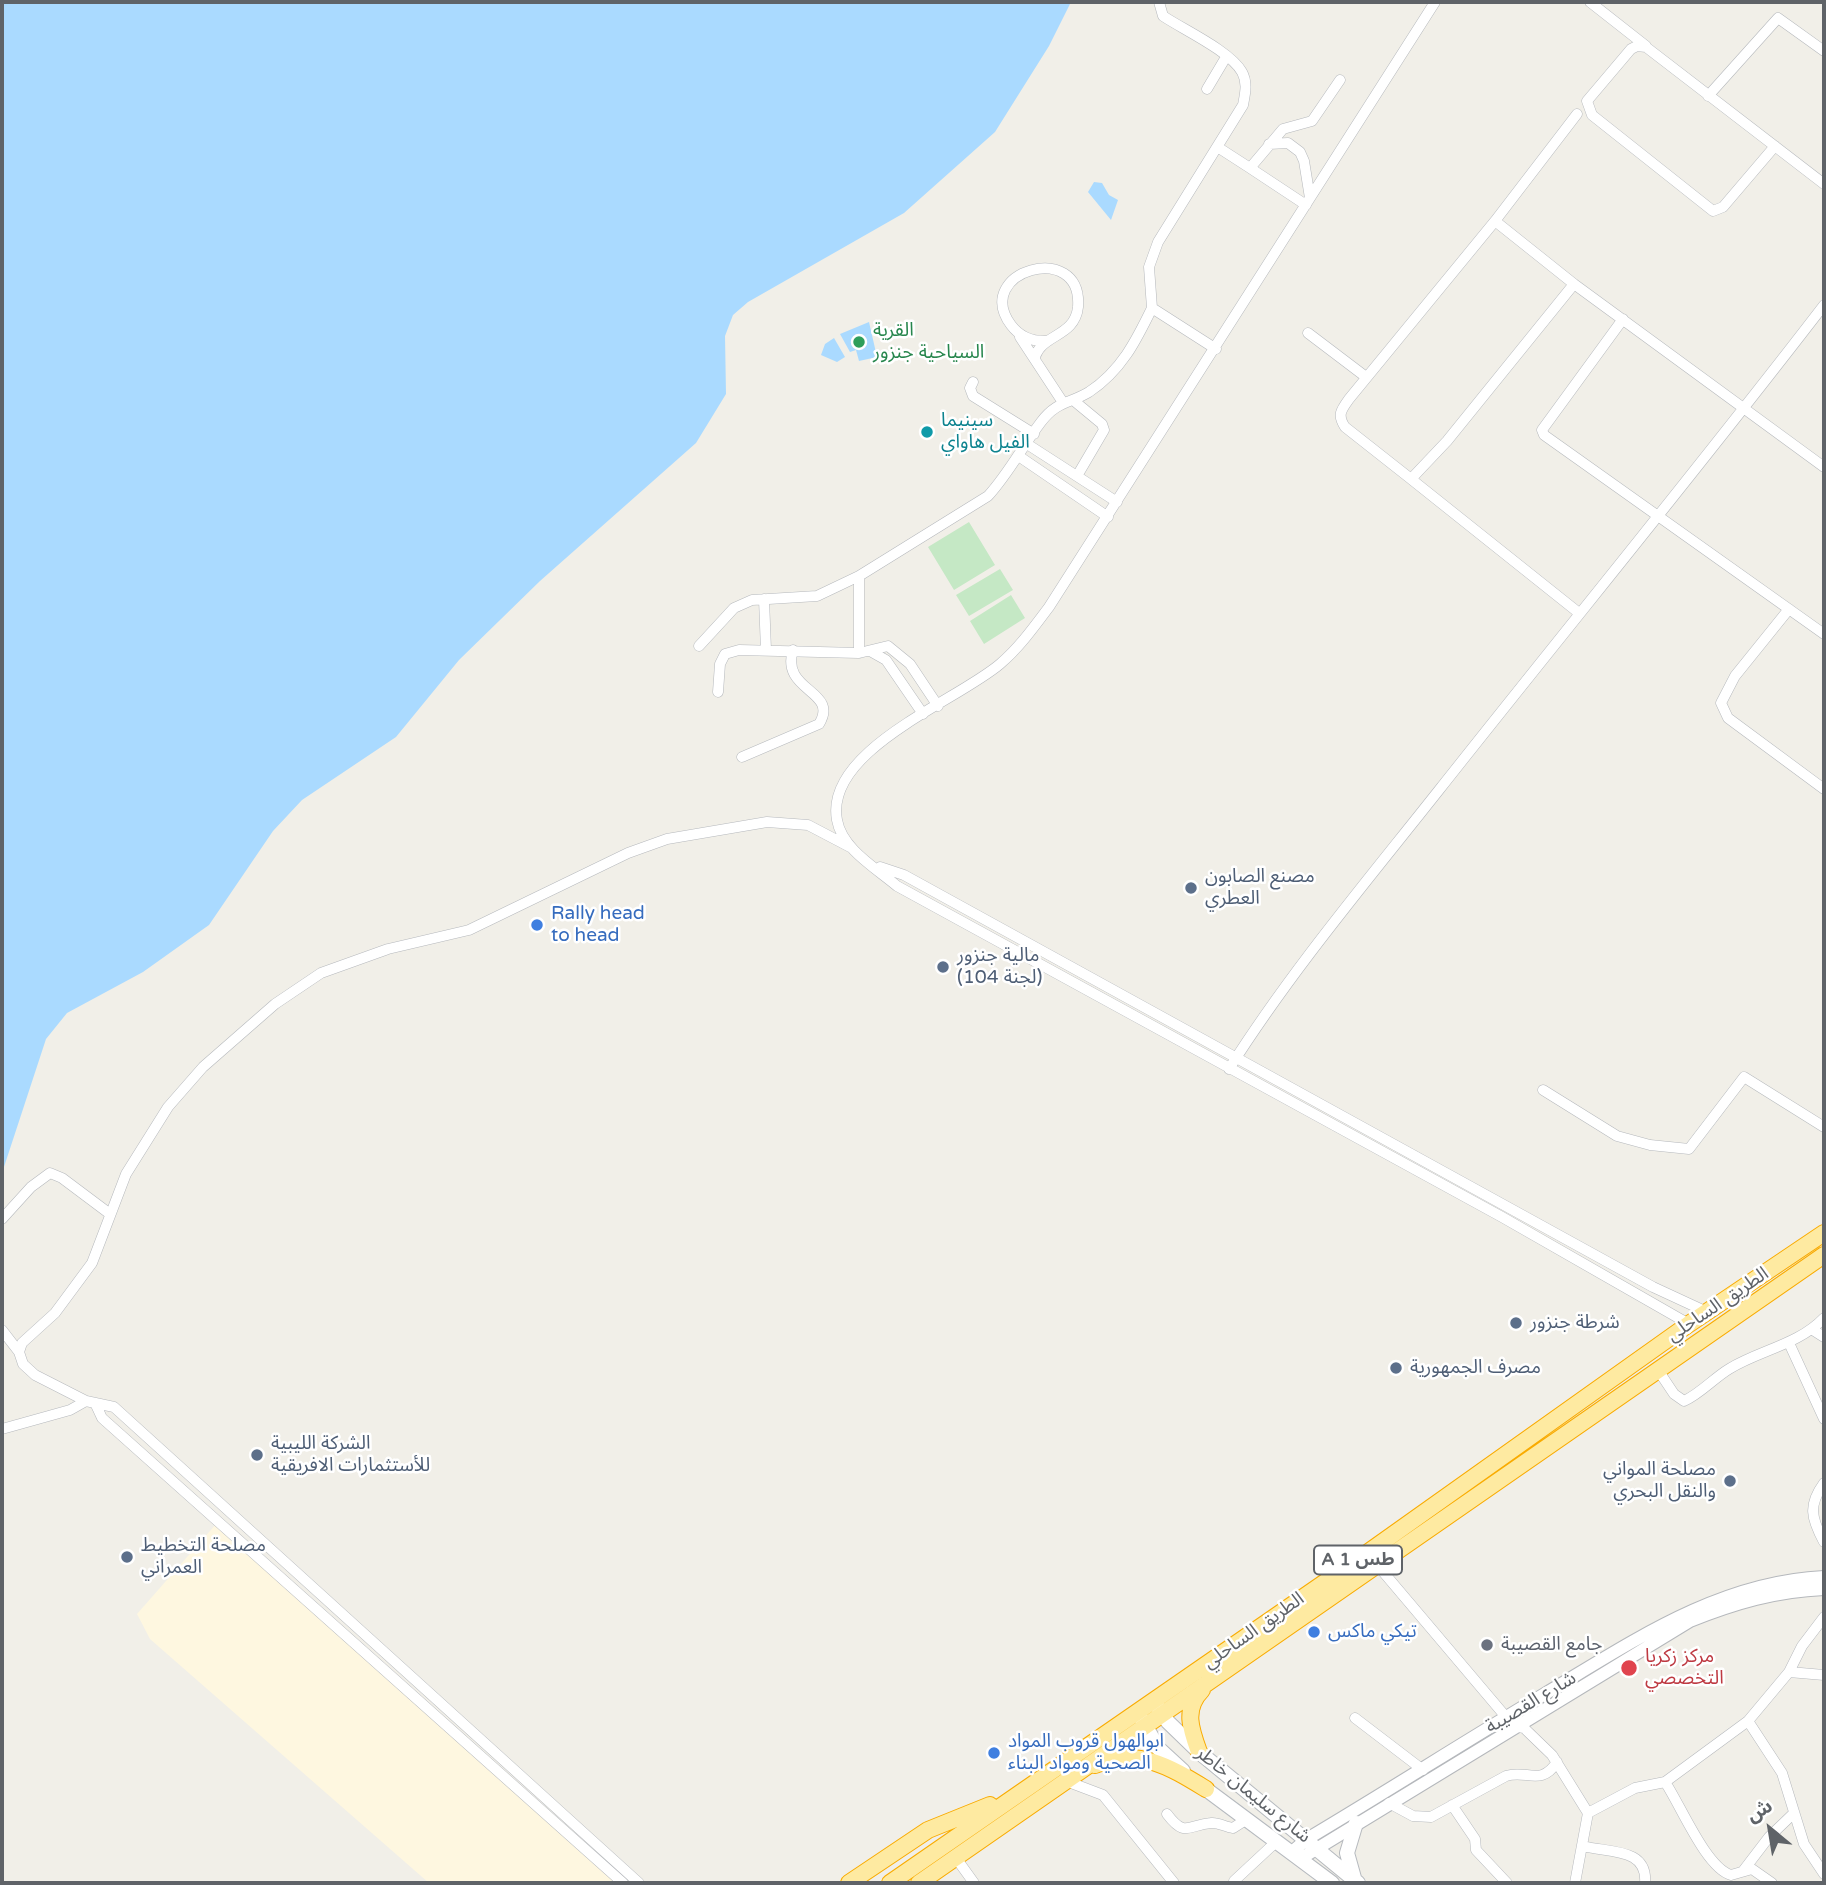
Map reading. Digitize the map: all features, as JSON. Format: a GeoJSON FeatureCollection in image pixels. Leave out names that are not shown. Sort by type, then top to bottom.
{"type":"FeatureCollection","features":[{"type":"Feature","properties":{"kind":"highway","name":"الطريق الساحلي"},"geometry":{"type":"LineString","coordinates":[[890,1883],[1022,1792],[1158,1707],[1689,1324],[1824,1233]]}},
{"type":"Feature","properties":{"kind":"highway","name":"الطريق الساحلي"},"geometry":{"type":"LineString","coordinates":[[1158,1707],[1216,1676],[1379,1567],[1824,1255]]}},
{"type":"Feature","properties":{"kind":"highway"},"geometry":{"type":"LineString","coordinates":[[1199,1752],[1189,1720],[1190,1711],[1198,1694],[1216,1676]]}},
{"type":"Feature","properties":{"kind":"highway","name":"الطريق الساحلي"},"geometry":{"type":"LineString","coordinates":[[919,1883],[1071,1777],[1141,1718]]}},
{"type":"Feature","properties":{"kind":"highway"},"geometry":{"type":"LineString","coordinates":[[1071,1777],[1126,1757],[1162,1763],[1206,1789]]}},
{"type":"Feature","properties":{"kind":"highway"},"geometry":{"type":"LineString","coordinates":[[849,1883],[928,1830],[1022,1792]]}},
{"type":"Feature","properties":{"kind":"main road","name":"شارع سليمان خاطر"},"geometry":{"type":"LineString","coordinates":[[1158,1707],[1199,1752],[1356,1881]]}},
{"type":"Feature","properties":{"kind":"main road","name":"شارع سليمان خاطر"},"geometry":{"type":"LineString","coordinates":[[1141,1718],[1166,1757],[1332,1883]]}},
{"type":"Feature","properties":{"kind":"main road"},"geometry":{"type":"LineString","coordinates":[[1356,1823],[1347,1853],[1356,1881]]}},
{"type":"Feature","properties":{"kind":"street"},"geometry":{"type":"LineString","coordinates":[[699,646],[734,608],[751,600],[817,596],[859,576],[988,496],[1062,401],[1073,400],[1105,380],[1133,348],[1152,308],[1149,267],[1158,242],[1219,148],[1243,105],[1246,90],[1242,73],[1226,57],[1163,16],[1159,2]]}},
{"type":"Feature","properties":{"kind":"street"},"geometry":{"type":"LineString","coordinates":[[850,847],[836,819],[836,804],[848,775],[880,742],[972,685],[1013,651],[1049,607],[1435,2]]}},
{"type":"Feature","properties":{"kind":"street"},"geometry":{"type":"LineString","coordinates":[[1590,2],[1824,184]]}},
{"type":"Feature","properties":{"kind":"street"},"geometry":{"type":"LineString","coordinates":[[1708,96],[1778,18],[1824,51]]}},
{"type":"Feature","properties":{"kind":"street"},"geometry":{"type":"LineString","coordinates":[[1646,47],[1637,46],[1631,49],[1587,101],[1592,115],[1713,211],[1723,206],[1775,146]]}},
{"type":"Feature","properties":{"kind":"street"},"geometry":{"type":"LineString","coordinates":[[1207,89],[1226,57]]}},
{"type":"Feature","properties":{"kind":"street"},"geometry":{"type":"LineString","coordinates":[[1250,168],[1283,129],[1312,121],[1339,79]]}},
{"type":"Feature","properties":{"kind":"street"},"geometry":{"type":"LineString","coordinates":[[1577,114],[1495,221],[1366,377],[1341,410],[1340,419],[1345,427],[1579,613]]}},
{"type":"Feature","properties":{"kind":"street"},"geometry":{"type":"LineString","coordinates":[[1269,144],[1288,143],[1300,152],[1308,202]]}},
{"type":"Feature","properties":{"kind":"street"},"geometry":{"type":"LineString","coordinates":[[1219,148],[1308,202]]}},
{"type":"Feature","properties":{"kind":"street"},"geometry":{"type":"LineString","coordinates":[[1495,221],[1574,284],[1746,407],[1824,467]]}},
{"type":"Feature","properties":{"kind":"street"},"geometry":{"type":"LineString","coordinates":[[1035,358],[1037,349],[1070,327],[1078,308],[1072,285],[1058,271],[1046,267],[1022,272],[1006,291],[1004,307],[1007,320],[1062,401]]}},
{"type":"Feature","properties":{"kind":"street"},"geometry":{"type":"LineString","coordinates":[[1411,479],[1447,441],[1574,284]]}},
{"type":"Feature","properties":{"kind":"street"},"geometry":{"type":"LineString","coordinates":[[1229,1069],[1328,930],[1579,613],[1660,517],[1824,305]]}},
{"type":"Feature","properties":{"kind":"street"},"geometry":{"type":"LineString","coordinates":[[1152,308],[1216,349]]}},
{"type":"Feature","properties":{"kind":"street"},"geometry":{"type":"LineString","coordinates":[[1623,319],[1542,430],[1544,435],[1824,634]]}},
{"type":"Feature","properties":{"kind":"street"},"geometry":{"type":"LineString","coordinates":[[1016,332],[1027,339],[1048,341]]}},
{"type":"Feature","properties":{"kind":"street"},"geometry":{"type":"LineString","coordinates":[[1308,333],[1366,377]]}},
{"type":"Feature","properties":{"kind":"street"},"geometry":{"type":"LineString","coordinates":[[973,382],[970,388],[973,396],[1034,434]]}},
{"type":"Feature","properties":{"kind":"street"},"geometry":{"type":"LineString","coordinates":[[1073,400],[1102,424],[1104,430],[1077,476]]}},
{"type":"Feature","properties":{"kind":"street"},"geometry":{"type":"LineString","coordinates":[[1027,444],[1117,502]]}},
{"type":"Feature","properties":{"kind":"street"},"geometry":{"type":"LineString","coordinates":[[1020,457],[1108,517]]}},
{"type":"Feature","properties":{"kind":"street"},"geometry":{"type":"LineString","coordinates":[[859,576],[859,653]]}},
{"type":"Feature","properties":{"kind":"street"},"geometry":{"type":"LineString","coordinates":[[764,599],[766,650]]}},
{"type":"Feature","properties":{"kind":"street"},"geometry":{"type":"LineString","coordinates":[[1789,609],[1735,676],[1721,703],[1728,718],[1824,789]]}},
{"type":"Feature","properties":{"kind":"street"},"geometry":{"type":"LineString","coordinates":[[718,692],[720,664],[725,654],[739,650],[859,653],[878,646],[895,648],[910,664],[937,706]]}},
{"type":"Feature","properties":{"kind":"street"},"geometry":{"type":"LineString","coordinates":[[743,757],[820,724],[824,717],[825,709],[821,701],[794,678],[790,669],[793,650]]}},
{"type":"Feature","properties":{"kind":"street"},"geometry":{"type":"LineString","coordinates":[[870,651],[886,660],[923,714]]}},
{"type":"Feature","properties":{"kind":"street"},"geometry":{"type":"LineString","coordinates":[[19,1352],[22,1343],[55,1313],[92,1264],[110,1214],[143,1142],[203,1067],[275,1004],[321,973],[388,949],[469,930],[628,853],[667,839],[767,822],[808,825],[850,847],[897,886],[1537,1237],[1689,1324]]}},
{"type":"Feature","properties":{"kind":"street"},"geometry":{"type":"LineString","coordinates":[[873,865],[904,875],[1653,1287],[1707,1312]]}},
{"type":"Feature","properties":{"kind":"street"},"geometry":{"type":"LineString","coordinates":[[951,916],[956,904]]}},
{"type":"Feature","properties":{"kind":"street"},"geometry":{"type":"LineString","coordinates":[[1145,1023],[1152,1012]]}},
{"type":"Feature","properties":{"kind":"street"},"geometry":{"type":"LineString","coordinates":[[1543,1090],[1617,1136],[1650,1145],[1689,1149],[1744,1077],[1824,1127]]}},
{"type":"Feature","properties":{"kind":"street"},"geometry":{"type":"LineString","coordinates":[[2,1219],[31,1187],[50,1173],[62,1178],[110,1214]]}},
{"type":"Feature","properties":{"kind":"street"},"geometry":{"type":"LineString","coordinates":[[1658,1370],[1674,1394],[1684,1401],[1729,1368],[1789,1343],[1813,1330],[1824,1318]]}},
{"type":"Feature","properties":{"kind":"street"},"geometry":{"type":"LineString","coordinates":[[2,1330],[19,1352],[23,1364],[35,1375],[91,1402],[114,1407],[197,1480],[373,1641],[623,1883]]}},
{"type":"Feature","properties":{"kind":"street"},"geometry":{"type":"LineString","coordinates":[[1813,1330],[1824,1338]]}},
{"type":"Feature","properties":{"kind":"street"},"geometry":{"type":"LineString","coordinates":[[1789,1343],[1824,1419]]}},
{"type":"Feature","properties":{"kind":"street"},"geometry":{"type":"LineString","coordinates":[[2,1429],[91,1402]]}},
{"type":"Feature","properties":{"kind":"street"},"geometry":{"type":"LineString","coordinates":[[91,1402],[102,1418],[365,1651],[639,1883]]}},
{"type":"Feature","properties":{"kind":"street"},"geometry":{"type":"LineString","coordinates":[[185,1493],[197,1480]]}},
{"type":"Feature","properties":{"kind":"street"},"geometry":{"type":"LineString","coordinates":[[1824,1483],[1816,1494],[1811,1513],[1824,1542]]}},
{"type":"Feature","properties":{"kind":"street"},"geometry":{"type":"LineString","coordinates":[[1379,1567],[1510,1722],[1524,1728],[1557,1762],[1588,1813],[1576,1883]]}},
{"type":"Feature","properties":{"kind":"street","name":"شارع القصيبة"},"geometry":{"type":"LineString","coordinates":[[1311,1843],[1423,1770],[1510,1722],[1698,1606],[1769,1583],[1824,1577]]}},
{"type":"Feature","properties":{"kind":"street"},"geometry":{"type":"LineString","coordinates":[[1296,1855],[1311,1843],[1356,1823],[1389,1803],[1510,1722],[1690,1621],[1759,1597],[1824,1589]]}},
{"type":"Feature","properties":{"kind":"street"},"geometry":{"type":"LineString","coordinates":[[1588,1813],[1635,1788],[1665,1782],[1748,1721],[1789,1672],[1802,1646],[1824,1617]]}},
{"type":"Feature","properties":{"kind":"street"},"geometry":{"type":"LineString","coordinates":[[365,1651],[373,1641]]}},
{"type":"Feature","properties":{"kind":"street"},"geometry":{"type":"LineString","coordinates":[[1789,1672],[1824,1675]]}},
{"type":"Feature","properties":{"kind":"street"},"geometry":{"type":"LineString","coordinates":[[1354,1718],[1423,1770]]}},
{"type":"Feature","properties":{"kind":"street"},"geometry":{"type":"LineString","coordinates":[[1748,1721],[1782,1773],[1804,1844],[1824,1874]]}},
{"type":"Feature","properties":{"kind":"street"},"geometry":{"type":"LineString","coordinates":[[1389,1803],[1413,1816],[1426,1818],[1506,1776],[1515,1774],[1533,1778],[1551,1769],[1557,1762]]}},
{"type":"Feature","properties":{"kind":"street"},"geometry":{"type":"LineString","coordinates":[[1071,1777],[1103,1795],[1174,1883]]}},
{"type":"Feature","properties":{"kind":"street"},"geometry":{"type":"LineString","coordinates":[[1665,1782],[1714,1863],[1728,1879],[1752,1868],[1772,1883]]}},
{"type":"Feature","properties":{"kind":"street"},"geometry":{"type":"LineString","coordinates":[[1452,1805],[1475,1839],[1476,1850],[1507,1883]]}},
{"type":"Feature","properties":{"kind":"street"},"geometry":{"type":"LineString","coordinates":[[1167,1814],[1178,1826],[1190,1829],[1215,1822],[1233,1828],[1247,1819]]}},
{"type":"Feature","properties":{"kind":"street"},"geometry":{"type":"LineString","coordinates":[[1743,1871],[1769,1838],[1793,1814]]}},
{"type":"Feature","properties":{"kind":"street"},"geometry":{"type":"LineString","coordinates":[[1234,1881],[1277,1841]]}},
{"type":"Feature","properties":{"kind":"street"},"geometry":{"type":"LineString","coordinates":[[1583,1846],[1624,1851],[1645,1869],[1645,1883]]}},
{"type":"Feature","properties":{"kind":"street"},"geometry":{"type":"LineString","coordinates":[[956,1858],[974,1883]]}},
{"type":"Feature","properties":{"kind":"shaded area"},"geometry":{"type":"Polygon","coordinates":[[[217,1523],[619,1883],[429,1883],[150,1639],[137,1614],[217,1523]]]}},
{"type":"Feature","properties":{"kind":"green space"},"geometry":{"type":"Polygon","coordinates":[[[969,522],[995,565],[954,590],[928,547],[969,522]]]}},
{"type":"Feature","properties":{"kind":"green space"},"geometry":{"type":"Polygon","coordinates":[[[1000,569],[1013,590],[969,616],[956,595],[1000,569]]]}},
{"type":"Feature","properties":{"kind":"green space"},"geometry":{"type":"Polygon","coordinates":[[[1011,595],[1025,618],[984,644],[970,621],[1011,595]]]}},
{"type":"Feature","properties":{"kind":"water"},"geometry":{"type":"Polygon","coordinates":[[[2,2],[1071,2],[1049,46],[995,132],[904,213],[748,302],[733,315],[725,336],[726,394],[696,443],[540,581],[459,660],[396,737],[302,800],[273,831],[209,925],[143,972],[67,1013],[46,1039],[2,1173],[2,2]]]}},
{"type":"Feature","properties":{"kind":"water"},"geometry":{"type":"Polygon","coordinates":[[[1094,182],[1102,183],[1109,195],[1118,200],[1111,220],[1088,192],[1094,182]]]}},
{"type":"Feature","properties":{"kind":"water","name":"القرية السياحية جنزور"},"geometry":{"type":"Polygon","coordinates":[[[869,322],[877,357],[859,361],[856,350],[850,352],[840,334],[869,322]]]}},
{"type":"Feature","properties":{"kind":"water"},"geometry":{"type":"Polygon","coordinates":[[[834,338],[845,357],[837,362],[821,355],[825,344],[834,338]]]}},
{"type":"Feature","properties":{"kind":"place","name":"القرية السياحية جنزور"},"geometry":{"type":"Point","coordinates":[859,342]}},
{"type":"Feature","properties":{"kind":"place","name":"سينيما الفيل هاواي"},"geometry":{"type":"Point","coordinates":[927,432]}},
{"type":"Feature","properties":{"kind":"place","name":"مصنع الصابون العطري"},"geometry":{"type":"Point","coordinates":[1191,888]}},
{"type":"Feature","properties":{"kind":"place","name":"Rally head to head"},"geometry":{"type":"Point","coordinates":[537,925]}},
{"type":"Feature","properties":{"kind":"place","name":"مالية جنزور (لجنة 104)"},"geometry":{"type":"Point","coordinates":[943,967]}},
{"type":"Feature","properties":{"kind":"place","name":"شرطة جنزور"},"geometry":{"type":"Point","coordinates":[1516,1323]}},
{"type":"Feature","properties":{"kind":"place","name":"مصرف الجمهورية"},"geometry":{"type":"Point","coordinates":[1396,1368]}},
{"type":"Feature","properties":{"kind":"place","name":"الشركة الليبية للأستثمارات الافريقية"},"geometry":{"type":"Point","coordinates":[257,1455]}},
{"type":"Feature","properties":{"kind":"place","name":"مصلحة المواني والنقل البحري"},"geometry":{"type":"Point","coordinates":[1730,1481]}},
{"type":"Feature","properties":{"kind":"place","name":"مصلحة التخطيط العمراني"},"geometry":{"type":"Point","coordinates":[127,1557]}},
{"type":"Feature","properties":{"kind":"place","name":"تيكي ماكس"},"geometry":{"type":"Point","coordinates":[1314,1632]}},
{"type":"Feature","properties":{"kind":"place","name":"جامع القصيبة"},"geometry":{"type":"Point","coordinates":[1487,1645]}},
{"type":"Feature","properties":{"kind":"place","name":"مركز زكريا التخصصي"},"geometry":{"type":"Point","coordinates":[1629,1668]}},
{"type":"Feature","properties":{"kind":"place","name":"ابوالهول قروب المواد الصحية ومواد البناء"},"geometry":{"type":"Point","coordinates":[994,1753]}}]}
